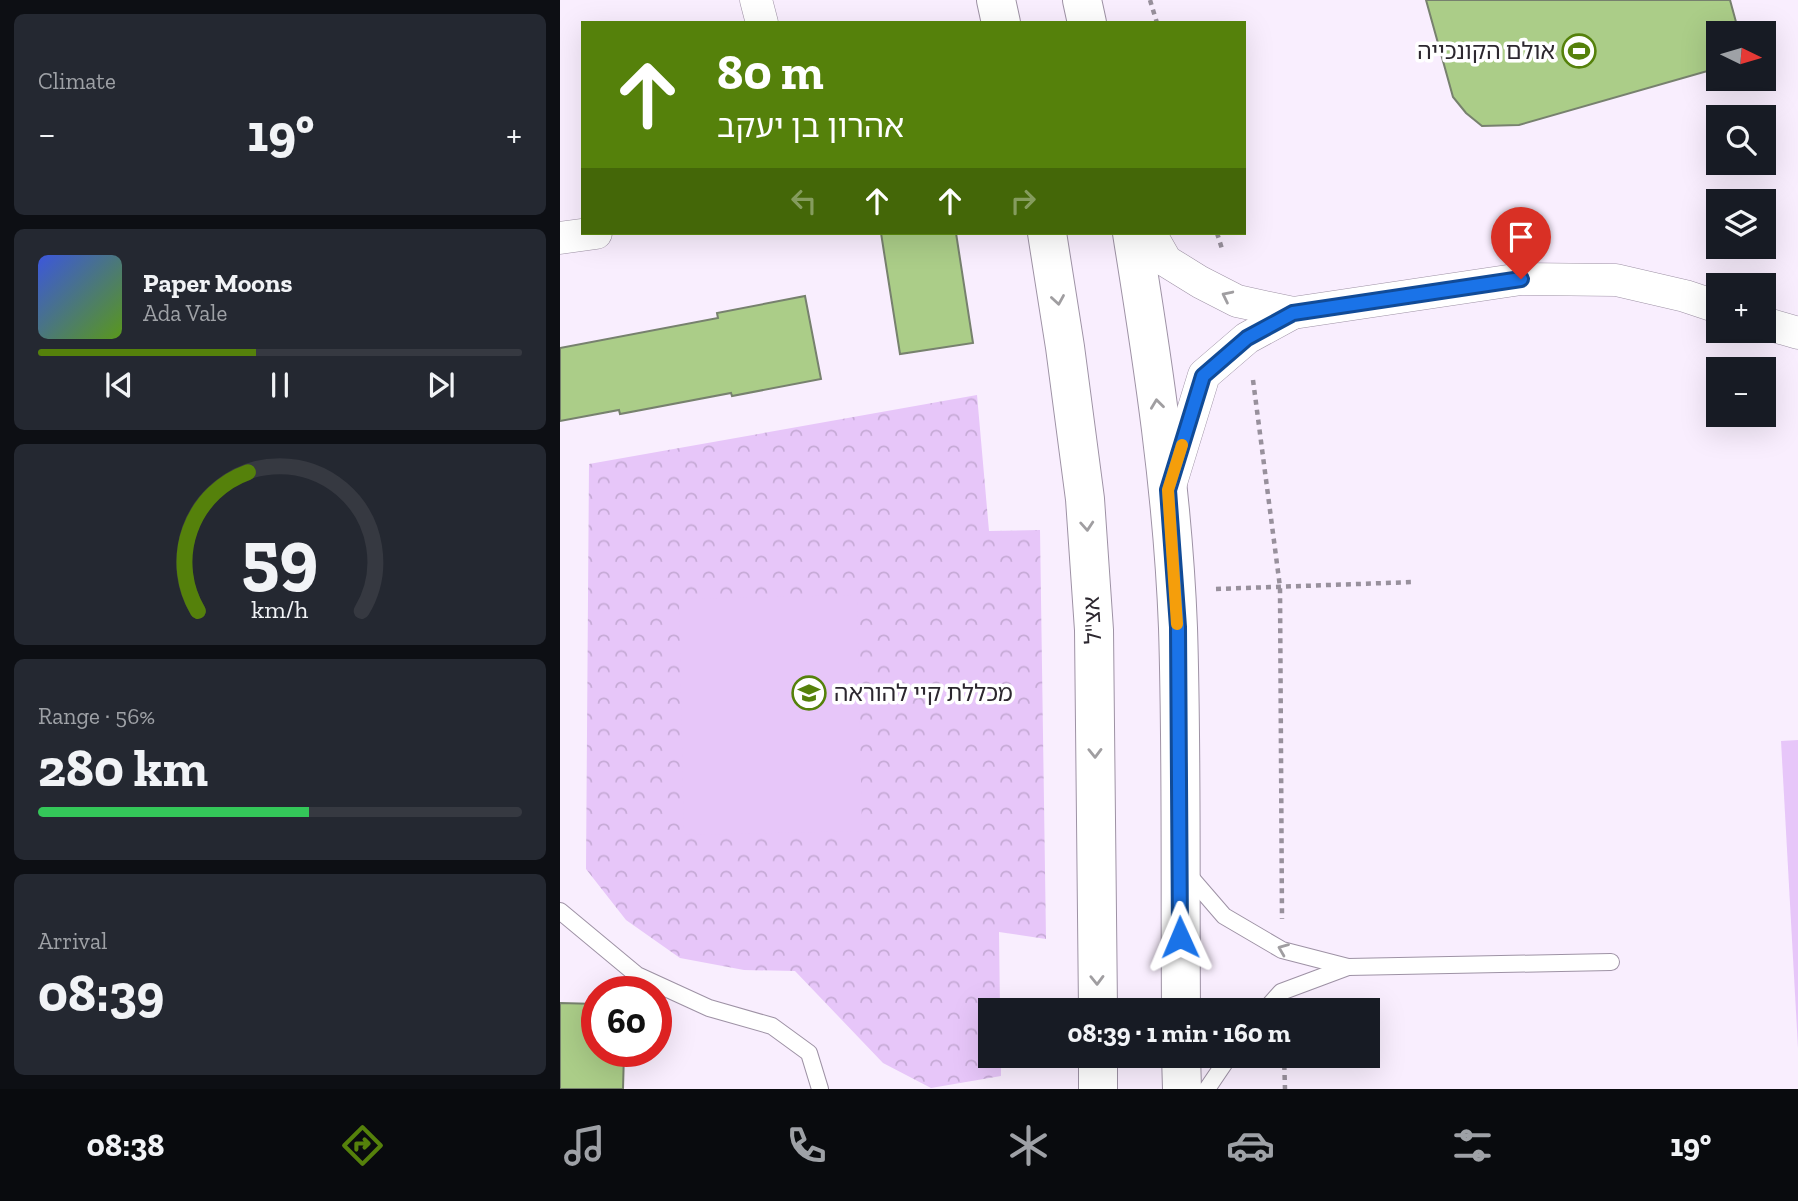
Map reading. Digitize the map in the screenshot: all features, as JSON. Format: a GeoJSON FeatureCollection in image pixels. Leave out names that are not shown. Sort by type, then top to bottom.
{"type":"FeatureCollection","features":[{"type":"Feature","properties":{"kind":"main road"},"geometry":{"type":"LineString","coordinates":[[996,0],[1001,21]]}},
{"type":"Feature","properties":{"kind":"main road"},"geometry":{"type":"LineString","coordinates":[[1082,0],[1087,21]]}},
{"type":"Feature","properties":{"kind":"main road","name":"אצ\"ל"},"geometry":{"type":"LineString","coordinates":[[1046,235],[1065,347],[1085,499],[1094,630],[1098,998]]}},
{"type":"Feature","properties":{"kind":"main road"},"geometry":{"type":"LineString","coordinates":[[1132,235],[1149,335],[1168,490],[1178,627],[1181,998]]}},
{"type":"Feature","properties":{"kind":"main road"},"geometry":{"type":"LineString","coordinates":[[1098,1068],[1098,1089]]}},
{"type":"Feature","properties":{"kind":"main road"},"geometry":{"type":"LineString","coordinates":[[1181,1068],[1182,1089]]}},
{"type":"Feature","properties":{"kind":"street"},"geometry":{"type":"LineString","coordinates":[[756,0],[761,21]]}},
{"type":"Feature","properties":{"kind":"street"},"geometry":{"type":"LineString","coordinates":[[560,238],[582,235]]}},
{"type":"Feature","properties":{"kind":"street"},"geometry":{"type":"LineString","coordinates":[[1151,235],[1166,261],[1200,282],[1237,301],[1293,313]]}},
{"type":"Feature","properties":{"kind":"street"},"geometry":{"type":"LineString","coordinates":[[1168,490],[1203,376],[1247,338],[1293,313],[1521,279],[1616,280],[1706,303]]}},
{"type":"Feature","properties":{"kind":"lane"},"geometry":{"type":"LineString","coordinates":[[1180,865],[1224,916],[1282,950],[1348,967],[1611,962]]}},
{"type":"Feature","properties":{"kind":"lane"},"geometry":{"type":"LineString","coordinates":[[560,911],[636,975],[709,1009],[772,1026],[809,1053],[820,1089]]}},
{"type":"Feature","properties":{"kind":"lane"},"geometry":{"type":"LineString","coordinates":[[1276,998],[1281,992],[1348,967]]}},
{"type":"Feature","properties":{"kind":"lane"},"geometry":{"type":"LineString","coordinates":[[1207,1089],[1221,1068]]}},
{"type":"Feature","properties":{"kind":"path"},"geometry":{"type":"LineString","coordinates":[[1150,0],[1156,21]]}},
{"type":"Feature","properties":{"kind":"path"},"geometry":{"type":"LineString","coordinates":[[1218,235],[1237,301]]}},
{"type":"Feature","properties":{"kind":"path"},"geometry":{"type":"LineString","coordinates":[[1247,338],[1280,587],[1282,950]]}},
{"type":"Feature","properties":{"kind":"path"},"geometry":{"type":"LineString","coordinates":[[1175,591],[1414,582]]}},
{"type":"Feature","properties":{"kind":"path"},"geometry":{"type":"LineString","coordinates":[[1284,1068],[1285,1089]]}},
{"type":"Feature","properties":{"kind":"green space","name":"מכללת קיי להוראה"},"geometry":{"type":"Polygon","coordinates":[[[977,395],[989,531],[1040,530],[1046,939],[999,932],[1000,998],[978,998],[978,1068],[1001,1068],[1001,1076],[931,1088],[883,1063],[795,971],[744,970],[680,958],[626,920],[586,869],[589,464],[977,395]]]}},
{"type":"Feature","properties":{"kind":"green space"},"geometry":{"type":"Polygon","coordinates":[[[857,595],[862,831],[684,835],[679,599],[857,595]]]}},
{"type":"Feature","properties":{"kind":"green space"},"geometry":{"type":"Polygon","coordinates":[[[1798,740],[1798,1048],[1781,741],[1798,740]]]}},
{"type":"Feature","properties":{"kind":"building","name":"אולם הקונכייה"},"geometry":{"type":"Polygon","coordinates":[[[1426,0],[1730,0],[1736,21],[1706,21],[1706,71],[1519,125],[1482,126],[1466,113],[1453,97],[1426,0]]]}},
{"type":"Feature","properties":{"kind":"building"},"geometry":{"type":"Polygon","coordinates":[[[881,235],[956,235],[973,343],[900,354],[881,235]]]}},
{"type":"Feature","properties":{"kind":"building"},"geometry":{"type":"Polygon","coordinates":[[[805,296],[821,379],[732,396],[731,393],[620,414],[619,410],[560,421],[560,348],[718,318],[717,313],[805,296]]]}},
{"type":"Feature","properties":{"kind":"building"},"geometry":{"type":"Polygon","coordinates":[[[560,1003],[581,1004],[581,1067],[624,1067],[623,1089],[560,1089],[560,1003]]]}},
{"type":"Feature","properties":{"kind":"slow traffic"},"geometry":{"type":"LineString","coordinates":[[1177,624],[1168,490],[1182,445]]}},
{"type":"Feature","properties":{"kind":"place","name":"אולם הקונכייה"},"geometry":{"type":"Point","coordinates":[1579,51]}},
{"type":"Feature","properties":{"kind":"place","name":"מכללת קיי להוראה"},"geometry":{"type":"Point","coordinates":[809,693]}},
{"type":"Feature","properties":{"kind":"route"},"geometry":{"type":"LineString","coordinates":[[1180,937],[1178,627],[1168,490],[1203,376],[1247,338],[1293,313],[1521,279]]}}]}
